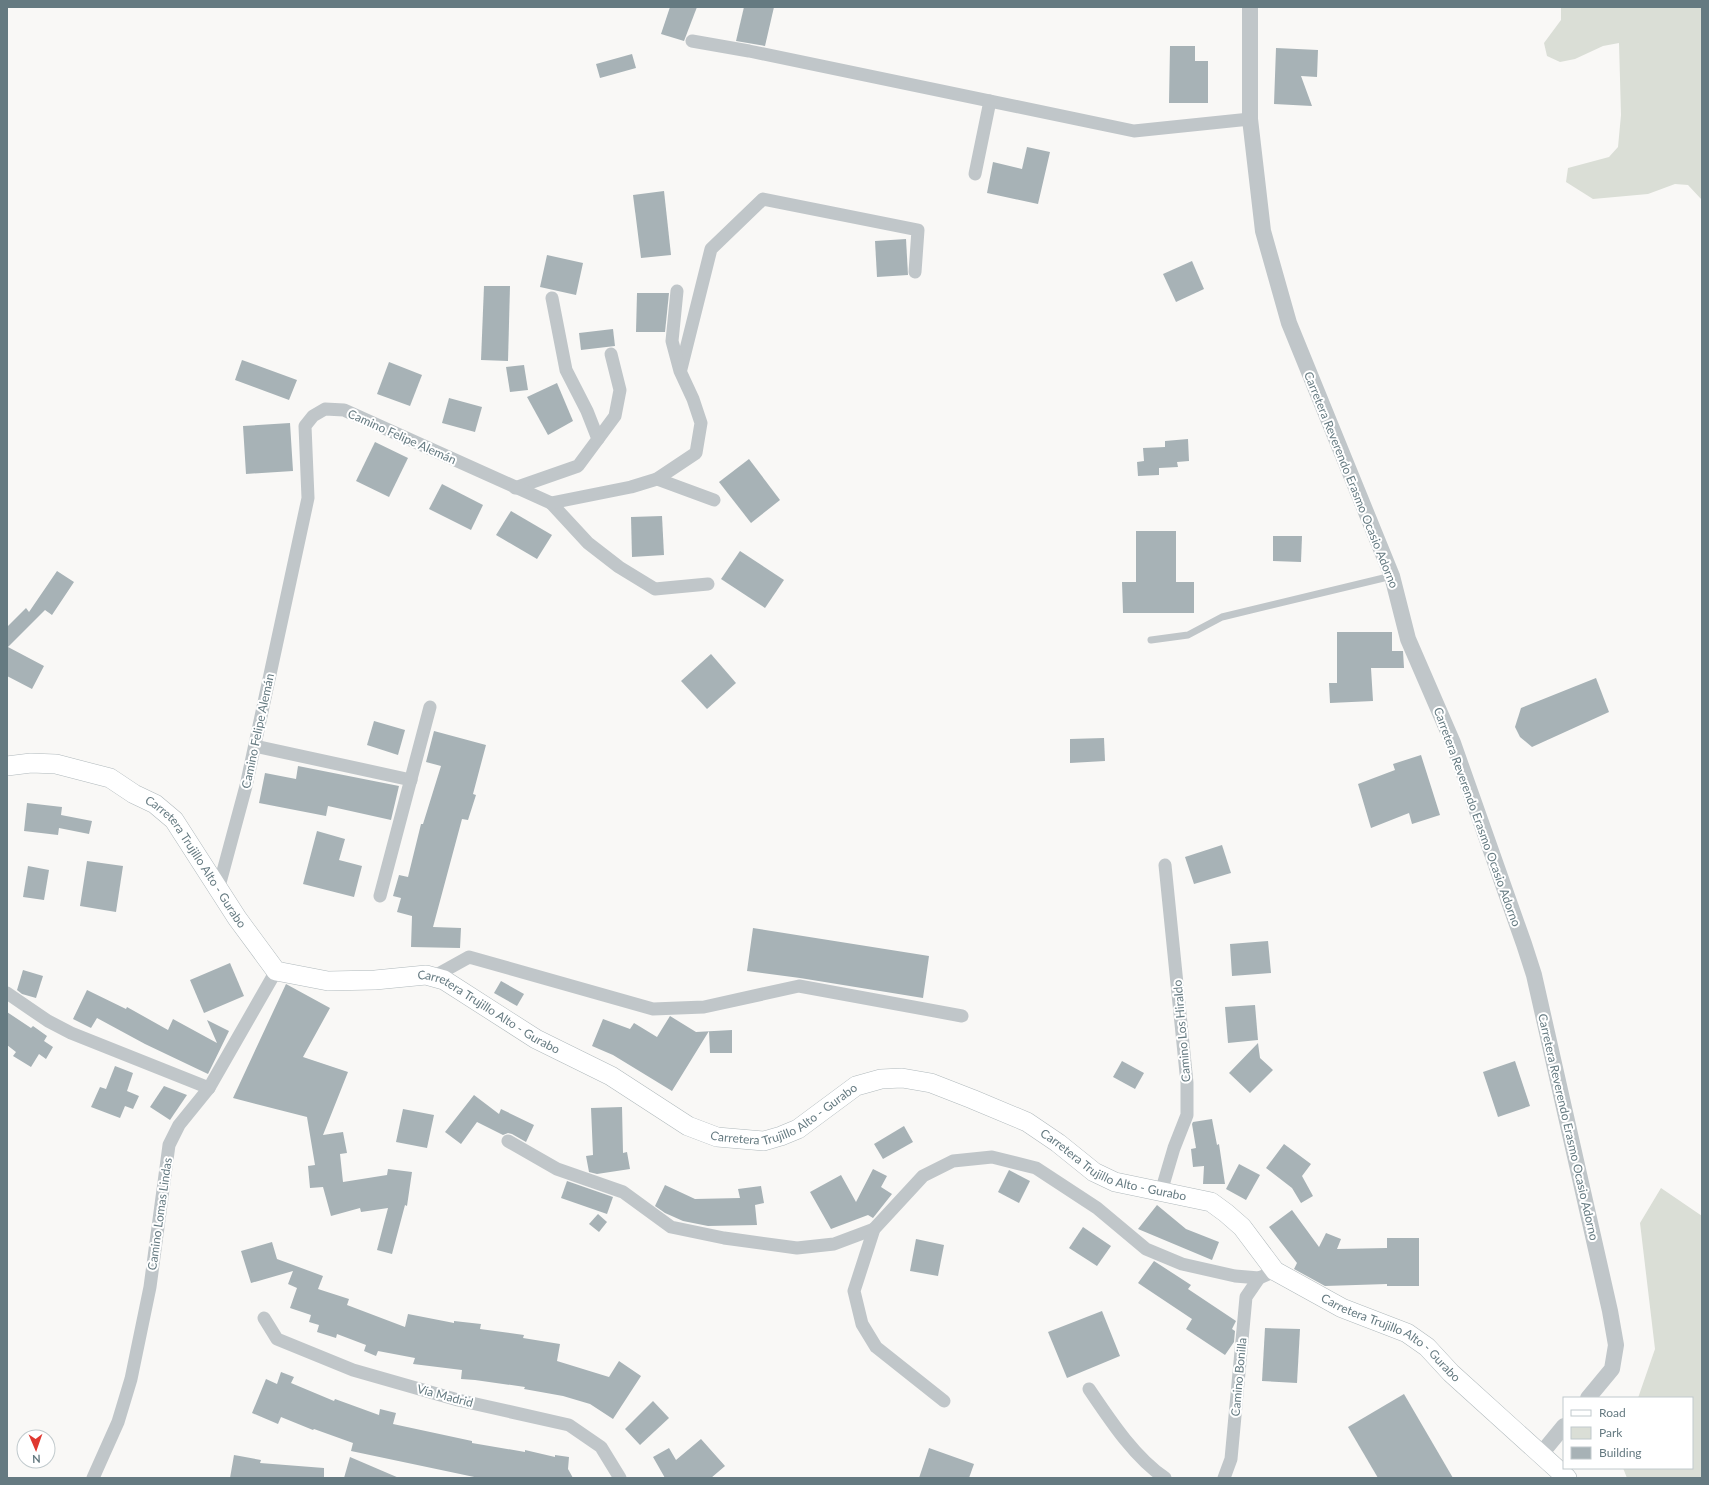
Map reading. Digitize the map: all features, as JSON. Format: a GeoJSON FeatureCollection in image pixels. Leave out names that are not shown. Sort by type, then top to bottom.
{"type":"FeatureCollection","features":[{"type":"Feature","properties":{"kind":"main road","name":"Carretera Trujillo Alto - Gurabo"},"geometry":{"type":"LineString","coordinates":[[7,766],[32,762],[63,766],[110,778],[134,794],[155,804],[174,820],[236,918],[276,971],[328,981],[375,980],[426,975],[444,980],[536,1039],[612,1076],[688,1126],[717,1137],[764,1141],[798,1128],[856,1086],[881,1078],[902,1078],[931,1083],[1027,1122],[1058,1143],[1094,1172],[1115,1182],[1211,1202],[1226,1213],[1242,1228],[1267,1275],[1342,1308],[1407,1333],[1427,1347],[1451,1373],[1567,1478]]}},
{"type":"Feature","properties":{"kind":"street","name":"Carretera Reverendo Erasmo Ocasio Adorno"},"geometry":{"type":"LineString","coordinates":[[1250,7],[1250,119],[1263,231],[1289,323],[1392,576],[1408,639],[1453,743],[1534,975],[1610,1311],[1616,1345],[1612,1369],[1589,1397]]}},
{"type":"Feature","properties":{"kind":"street"},"geometry":{"type":"LineString","coordinates":[[692,41],[748,51],[1134,131],[1250,119]]}},
{"type":"Feature","properties":{"kind":"street"},"geometry":{"type":"LineString","coordinates":[[976,174],[990,101]]}},
{"type":"Feature","properties":{"kind":"street"},"geometry":{"type":"LineString","coordinates":[[680,371],[711,250],[763,199],[918,230],[915,272]]}},
{"type":"Feature","properties":{"kind":"street"},"geometry":{"type":"LineString","coordinates":[[551,503],[631,487],[657,479],[696,453],[701,423],[693,399],[680,371],[672,341],[677,290]]}},
{"type":"Feature","properties":{"kind":"street"},"geometry":{"type":"LineString","coordinates":[[552,298],[566,370],[587,411],[598,439]]}},
{"type":"Feature","properties":{"kind":"street"},"geometry":{"type":"LineString","coordinates":[[515,488],[578,466],[615,416],[620,390],[611,354]]}},
{"type":"Feature","properties":{"kind":"street","name":"Camino Felipe Alemán"},"geometry":{"type":"LineString","coordinates":[[218,890],[246,786],[308,498],[305,426],[313,416],[325,409],[344,410],[551,503]]}},
{"type":"Feature","properties":{"kind":"street"},"geometry":{"type":"LineString","coordinates":[[657,479],[714,500]]}},
{"type":"Feature","properties":{"kind":"street"},"geometry":{"type":"LineString","coordinates":[[551,503],[588,543],[619,567],[655,589],[708,584]]}},
{"type":"Feature","properties":{"kind":"street"},"geometry":{"type":"LineString","coordinates":[[380,896],[430,707]]}},
{"type":"Feature","properties":{"kind":"street"},"geometry":{"type":"LineString","coordinates":[[255,746],[411,780]]}},
{"type":"Feature","properties":{"kind":"street","name":"Camino Los Hiraldo"},"geometry":{"type":"LineString","coordinates":[[1161,1192],[1174,1148],[1187,1115],[1187,1083],[1165,865]]}},
{"type":"Feature","properties":{"kind":"street"},"geometry":{"type":"LineString","coordinates":[[433,977],[469,957],[653,1009],[704,1007],[799,986],[962,1016]]}},
{"type":"Feature","properties":{"kind":"street","name":"Camino Lomas Lindas"},"geometry":{"type":"LineString","coordinates":[[93,1478],[118,1422],[131,1379],[150,1287],[169,1145],[179,1125],[210,1088],[276,971]]}},
{"type":"Feature","properties":{"kind":"street"},"geometry":{"type":"LineString","coordinates":[[7,993],[48,1021],[71,1033],[210,1088]]}},
{"type":"Feature","properties":{"kind":"street"},"geometry":{"type":"LineString","coordinates":[[508,1141],[557,1169],[623,1192],[671,1228],[724,1238],[797,1248],[834,1244],[874,1229]]}},
{"type":"Feature","properties":{"kind":"street"},"geometry":{"type":"LineString","coordinates":[[944,1401],[876,1347],[862,1324],[854,1291],[874,1229],[923,1176],[953,1161],[992,1157],[1036,1168],[1097,1208],[1146,1249],[1182,1264],[1235,1276],[1267,1275]]}},
{"type":"Feature","properties":{"kind":"street","name":"Camino Bonilla"},"geometry":{"type":"LineString","coordinates":[[1224,1478],[1231,1459],[1246,1297],[1267,1275]]}},
{"type":"Feature","properties":{"kind":"street","name":"Vía Madrid"},"geometry":{"type":"LineString","coordinates":[[264,1318],[277,1339],[353,1370],[458,1400],[568,1425],[601,1447],[620,1478]]}},
{"type":"Feature","properties":{"kind":"street"},"geometry":{"type":"LineString","coordinates":[[1089,1389],[1111,1421],[1151,1469],[1165,1478]]}},
{"type":"Feature","properties":{"kind":"street"},"geometry":{"type":"LineString","coordinates":[[1541,1454],[1563,1427]]}},
{"type":"Feature","properties":{"kind":"lane"},"geometry":{"type":"LineString","coordinates":[[1151,640],[1188,635],[1222,617],[1392,576]]}},
{"type":"Feature","properties":{"kind":"green space"},"geometry":{"type":"Polygon","coordinates":[[[1561,7],[1702,7],[1702,200],[1688,185],[1675,184],[1648,194],[1593,199],[1566,182],[1568,168],[1609,157],[1618,147],[1621,115],[1619,43],[1603,46],[1575,59],[1560,62],[1547,56],[1544,43],[1561,20],[1561,7]]]}},
{"type":"Feature","properties":{"kind":"green space"},"geometry":{"type":"Polygon","coordinates":[[[1661,1188],[1702,1216],[1702,1478],[1627,1478],[1623,1469],[1693,1469],[1693,1397],[1638,1397],[1655,1349],[1640,1223],[1661,1188]]]}},
{"type":"Feature","properties":{"kind":"building"},"geometry":{"type":"Polygon","coordinates":[[[670,7],[697,7],[684,41],[661,34],[670,7]]]}},
{"type":"Feature","properties":{"kind":"building"},"geometry":{"type":"Polygon","coordinates":[[[744,7],[774,7],[765,46],[736,41],[744,7]]]}},
{"type":"Feature","properties":{"kind":"building"},"geometry":{"type":"Polygon","coordinates":[[[1170,46],[1195,46],[1195,61],[1208,61],[1208,103],[1169,103],[1170,46]]]}},
{"type":"Feature","properties":{"kind":"building"},"geometry":{"type":"Polygon","coordinates":[[[1276,48],[1318,50],[1317,77],[1301,76],[1312,106],[1274,104],[1276,48]]]}},
{"type":"Feature","properties":{"kind":"building"},"geometry":{"type":"Polygon","coordinates":[[[632,54],[636,68],[600,78],[596,64],[632,54]]]}},
{"type":"Feature","properties":{"kind":"building"},"geometry":{"type":"Polygon","coordinates":[[[1027,147],[1050,152],[1038,204],[987,193],[993,162],[1022,169],[1027,147]]]}},
{"type":"Feature","properties":{"kind":"building"},"geometry":{"type":"Polygon","coordinates":[[[664,191],[671,255],[641,258],[633,195],[664,191]]]}},
{"type":"Feature","properties":{"kind":"building"},"geometry":{"type":"Polygon","coordinates":[[[906,239],[908,275],[877,277],[875,241],[906,239]]]}},
{"type":"Feature","properties":{"kind":"building"},"geometry":{"type":"Polygon","coordinates":[[[547,255],[583,263],[576,295],[540,287],[547,255]]]}},
{"type":"Feature","properties":{"kind":"building"},"geometry":{"type":"Polygon","coordinates":[[[1192,261],[1204,289],[1176,302],[1163,274],[1192,261]]]}},
{"type":"Feature","properties":{"kind":"building"},"geometry":{"type":"Polygon","coordinates":[[[484,286],[510,286],[508,361],[481,360],[484,286]]]}},
{"type":"Feature","properties":{"kind":"building"},"geometry":{"type":"Polygon","coordinates":[[[637,293],[669,293],[665,332],[636,332],[637,293]]]}},
{"type":"Feature","properties":{"kind":"building"},"geometry":{"type":"Polygon","coordinates":[[[613,329],[615,346],[581,350],[579,333],[613,329]]]}},
{"type":"Feature","properties":{"kind":"building"},"geometry":{"type":"Polygon","coordinates":[[[242,360],[297,380],[289,400],[235,380],[242,360]]]}},
{"type":"Feature","properties":{"kind":"building"},"geometry":{"type":"Polygon","coordinates":[[[389,362],[422,375],[410,406],[377,394],[389,362]]]}},
{"type":"Feature","properties":{"kind":"building"},"geometry":{"type":"Polygon","coordinates":[[[524,365],[528,390],[510,392],[506,367],[524,365]]]}},
{"type":"Feature","properties":{"kind":"building"},"geometry":{"type":"Polygon","coordinates":[[[557,383],[573,421],[548,435],[527,397],[557,383]]]}},
{"type":"Feature","properties":{"kind":"building"},"geometry":{"type":"Polygon","coordinates":[[[449,398],[482,407],[475,432],[442,423],[449,398]]]}},
{"type":"Feature","properties":{"kind":"building"},"geometry":{"type":"Polygon","coordinates":[[[290,423],[293,471],[246,474],[243,426],[290,423]]]}},
{"type":"Feature","properties":{"kind":"building"},"geometry":{"type":"Polygon","coordinates":[[[1188,439],[1189,461],[1177,462],[1178,467],[1159,468],[1159,475],[1138,476],[1137,462],[1144,461],[1143,448],[1165,447],[1165,441],[1188,439]]]}},
{"type":"Feature","properties":{"kind":"building"},"geometry":{"type":"Polygon","coordinates":[[[375,442],[408,458],[389,497],[356,481],[375,442]]]}},
{"type":"Feature","properties":{"kind":"building"},"geometry":{"type":"Polygon","coordinates":[[[749,459],[780,500],[751,523],[719,482],[749,459]]]}},
{"type":"Feature","properties":{"kind":"building"},"geometry":{"type":"Polygon","coordinates":[[[442,484],[483,505],[471,530],[429,509],[442,484]]]}},
{"type":"Feature","properties":{"kind":"building"},"geometry":{"type":"Polygon","coordinates":[[[511,511],[552,535],[537,559],[496,535],[511,511]]]}},
{"type":"Feature","properties":{"kind":"building"},"geometry":{"type":"Polygon","coordinates":[[[662,516],[664,555],[632,557],[631,517],[662,516]]]}},
{"type":"Feature","properties":{"kind":"building"},"geometry":{"type":"Polygon","coordinates":[[[1136,531],[1176,531],[1176,582],[1194,582],[1194,613],[1123,613],[1122,582],[1136,582],[1136,531]]]}},
{"type":"Feature","properties":{"kind":"building"},"geometry":{"type":"Polygon","coordinates":[[[1273,536],[1302,536],[1301,562],[1273,561],[1273,536]]]}},
{"type":"Feature","properties":{"kind":"building"},"geometry":{"type":"Polygon","coordinates":[[[740,551],[784,580],[765,608],[721,579],[740,551]]]}},
{"type":"Feature","properties":{"kind":"building"},"geometry":{"type":"Polygon","coordinates":[[[57,571],[74,582],[52,615],[45,610],[8,647],[44,666],[32,689],[7,676],[7,627],[26,608],[29,612],[57,571]]]}},
{"type":"Feature","properties":{"kind":"building"},"geometry":{"type":"Polygon","coordinates":[[[1337,632],[1392,632],[1392,651],[1403,651],[1404,668],[1371,668],[1373,701],[1330,703],[1329,683],[1337,683],[1337,632]]]}},
{"type":"Feature","properties":{"kind":"building"},"geometry":{"type":"Polygon","coordinates":[[[711,654],[736,683],[707,709],[681,681],[711,654]]]}},
{"type":"Feature","properties":{"kind":"building"},"geometry":{"type":"Polygon","coordinates":[[[1596,678],[1609,712],[1532,747],[1520,737],[1515,727],[1521,708],[1596,678]]]}},
{"type":"Feature","properties":{"kind":"building"},"geometry":{"type":"Polygon","coordinates":[[[374,721],[405,730],[398,755],[367,745],[374,721]]]}},
{"type":"Feature","properties":{"kind":"building"},"geometry":{"type":"Polygon","coordinates":[[[434,731],[486,745],[473,794],[476,795],[468,820],[462,819],[433,927],[461,928],[460,948],[411,947],[412,916],[397,912],[401,898],[393,896],[399,875],[408,877],[421,824],[423,824],[441,766],[426,762],[434,731]]]}},
{"type":"Feature","properties":{"kind":"building"},"geometry":{"type":"Polygon","coordinates":[[[1104,738],[1105,761],[1070,763],[1070,739],[1104,738]]]}},
{"type":"Feature","properties":{"kind":"building"},"geometry":{"type":"Polygon","coordinates":[[[1421,755],[1440,815],[1412,824],[1409,813],[1371,828],[1358,784],[1395,770],[1393,764],[1421,755]]]}},
{"type":"Feature","properties":{"kind":"building"},"geometry":{"type":"Polygon","coordinates":[[[298,766],[399,786],[391,820],[328,806],[326,816],[259,803],[265,773],[296,779],[298,766]]]}},
{"type":"Feature","properties":{"kind":"building"},"geometry":{"type":"Polygon","coordinates":[[[27,803],[62,807],[61,815],[92,821],[89,834],[59,828],[58,835],[24,831],[27,803]]]}},
{"type":"Feature","properties":{"kind":"building"},"geometry":{"type":"Polygon","coordinates":[[[317,831],[345,839],[339,860],[362,866],[354,897],[303,884],[317,831]]]}},
{"type":"Feature","properties":{"kind":"building"},"geometry":{"type":"Polygon","coordinates":[[[1222,845],[1231,873],[1194,884],[1185,857],[1222,845]]]}},
{"type":"Feature","properties":{"kind":"building"},"geometry":{"type":"Polygon","coordinates":[[[87,861],[123,866],[116,912],[80,906],[87,861]]]}},
{"type":"Feature","properties":{"kind":"building"},"geometry":{"type":"Polygon","coordinates":[[[28,866],[49,870],[44,900],[23,897],[28,866]]]}},
{"type":"Feature","properties":{"kind":"building"},"geometry":{"type":"Polygon","coordinates":[[[753,928],[929,956],[923,998],[747,971],[753,928]]]}},
{"type":"Feature","properties":{"kind":"building"},"geometry":{"type":"Polygon","coordinates":[[[1268,941],[1271,973],[1232,976],[1230,944],[1268,941]]]}},
{"type":"Feature","properties":{"kind":"building"},"geometry":{"type":"Polygon","coordinates":[[[230,963],[244,996],[204,1013],[190,980],[230,963]]]}},
{"type":"Feature","properties":{"kind":"building"},"geometry":{"type":"Polygon","coordinates":[[[23,970],[43,976],[36,998],[22,994],[17,990],[23,970]]]}},
{"type":"Feature","properties":{"kind":"building"},"geometry":{"type":"Polygon","coordinates":[[[501,981],[524,994],[517,1006],[494,993],[501,981]]]}},
{"type":"Feature","properties":{"kind":"building"},"geometry":{"type":"Polygon","coordinates":[[[286,984],[330,1008],[303,1057],[348,1072],[323,1135],[343,1132],[347,1153],[340,1154],[343,1182],[387,1175],[388,1169],[412,1172],[407,1206],[405,1205],[392,1254],[377,1250],[388,1208],[361,1212],[360,1208],[331,1216],[323,1187],[310,1188],[308,1166],[315,1165],[307,1117],[233,1098],[286,984]]]}},
{"type":"Feature","properties":{"kind":"building"},"geometry":{"type":"Polygon","coordinates":[[[87,990],[126,1009],[127,1007],[168,1030],[173,1019],[217,1043],[207,1020],[229,1031],[208,1074],[145,1044],[97,1018],[91,1028],[73,1019],[87,990]]]}},
{"type":"Feature","properties":{"kind":"building"},"geometry":{"type":"Polygon","coordinates":[[[1255,1005],[1258,1040],[1228,1043],[1225,1007],[1255,1005]]]}},
{"type":"Feature","properties":{"kind":"building"},"geometry":{"type":"Polygon","coordinates":[[[7,1012],[31,1028],[33,1026],[47,1036],[44,1041],[53,1047],[46,1059],[39,1054],[31,1067],[13,1056],[16,1052],[7,1045],[7,1012]]]}},
{"type":"Feature","properties":{"kind":"building"},"geometry":{"type":"Polygon","coordinates":[[[670,1016],[696,1032],[709,1031],[672,1091],[613,1055],[592,1046],[603,1019],[630,1029],[634,1023],[657,1037],[670,1016]]]}},
{"type":"Feature","properties":{"kind":"building"},"geometry":{"type":"Polygon","coordinates":[[[732,1030],[732,1053],[710,1053],[709,1031],[732,1030]]]}},
{"type":"Feature","properties":{"kind":"building"},"geometry":{"type":"Polygon","coordinates":[[[1258,1043],[1260,1058],[1273,1070],[1250,1093],[1229,1073],[1258,1043]]]}},
{"type":"Feature","properties":{"kind":"building"},"geometry":{"type":"Polygon","coordinates":[[[1122,1061],[1144,1073],[1135,1089],[1113,1077],[1122,1061]]]}},
{"type":"Feature","properties":{"kind":"building"},"geometry":{"type":"Polygon","coordinates":[[[1515,1061],[1530,1106],[1498,1117],[1483,1072],[1515,1061]]]}},
{"type":"Feature","properties":{"kind":"building"},"geometry":{"type":"Polygon","coordinates":[[[115,1066],[133,1073],[127,1091],[139,1096],[133,1109],[125,1106],[120,1118],[91,1107],[100,1087],[106,1089],[115,1066]]]}},
{"type":"Feature","properties":{"kind":"building"},"geometry":{"type":"Polygon","coordinates":[[[164,1086],[187,1095],[170,1120],[150,1107],[164,1086]]]}},
{"type":"Feature","properties":{"kind":"building"},"geometry":{"type":"Polygon","coordinates":[[[474,1095],[499,1114],[501,1109],[534,1125],[526,1142],[512,1134],[508,1133],[503,1135],[477,1122],[461,1144],[445,1132],[474,1095]]]}},
{"type":"Feature","properties":{"kind":"building"},"geometry":{"type":"Polygon","coordinates":[[[622,1107],[623,1153],[627,1152],[630,1169],[597,1174],[589,1172],[586,1156],[593,1155],[591,1108],[622,1107]]]}},
{"type":"Feature","properties":{"kind":"building"},"geometry":{"type":"Polygon","coordinates":[[[403,1109],[434,1115],[427,1148],[396,1142],[403,1109]]]}},
{"type":"Feature","properties":{"kind":"building"},"geometry":{"type":"Polygon","coordinates":[[[1212,1119],[1217,1145],[1219,1144],[1225,1184],[1203,1184],[1204,1166],[1193,1167],[1191,1149],[1196,1148],[1192,1124],[1193,1122],[1212,1119]]]}},
{"type":"Feature","properties":{"kind":"building"},"geometry":{"type":"Polygon","coordinates":[[[904,1126],[913,1142],[883,1159],[874,1144],[904,1126]]]}},
{"type":"Feature","properties":{"kind":"building"},"geometry":{"type":"Polygon","coordinates":[[[1284,1144],[1311,1164],[1302,1176],[1313,1196],[1301,1203],[1292,1188],[1266,1168],[1284,1144]]]}},
{"type":"Feature","properties":{"kind":"building"},"geometry":{"type":"Polygon","coordinates":[[[1239,1164],[1260,1175],[1246,1200],[1226,1189],[1239,1164]]]}},
{"type":"Feature","properties":{"kind":"building"},"geometry":{"type":"Polygon","coordinates":[[[873,1169],[887,1176],[881,1187],[892,1194],[873,1218],[868,1215],[831,1229],[810,1192],[841,1175],[856,1202],[873,1169]]]}},
{"type":"Feature","properties":{"kind":"building"},"geometry":{"type":"Polygon","coordinates":[[[1009,1170],[1030,1181],[1019,1203],[998,1192],[1009,1170]]]}},
{"type":"Feature","properties":{"kind":"building"},"geometry":{"type":"Polygon","coordinates":[[[567,1181],[613,1197],[607,1214],[561,1198],[567,1181]]]}},
{"type":"Feature","properties":{"kind":"building"},"geometry":{"type":"Polygon","coordinates":[[[665,1185],[695,1199],[740,1198],[738,1189],[761,1186],[764,1203],[755,1205],[757,1225],[708,1226],[683,1221],[665,1213],[655,1206],[665,1185]]]}},
{"type":"Feature","properties":{"kind":"building"},"geometry":{"type":"Polygon","coordinates":[[[1157,1205],[1186,1229],[1219,1242],[1212,1260],[1138,1229],[1157,1205]]]}},
{"type":"Feature","properties":{"kind":"building"},"geometry":{"type":"Polygon","coordinates":[[[1292,1210],[1319,1247],[1326,1233],[1341,1239],[1337,1249],[1387,1248],[1387,1238],[1419,1238],[1419,1286],[1387,1286],[1387,1284],[1325,1286],[1294,1269],[1297,1263],[1269,1227],[1292,1210]]]}},
{"type":"Feature","properties":{"kind":"building"},"geometry":{"type":"Polygon","coordinates":[[[598,1214],[607,1222],[599,1232],[589,1224],[598,1214]]]}},
{"type":"Feature","properties":{"kind":"building"},"geometry":{"type":"Polygon","coordinates":[[[1083,1227],[1111,1246],[1097,1266],[1069,1248],[1083,1227]]]}},
{"type":"Feature","properties":{"kind":"building"},"geometry":{"type":"Polygon","coordinates":[[[916,1239],[944,1245],[938,1276],[910,1271],[916,1239]]]}},
{"type":"Feature","properties":{"kind":"building"},"geometry":{"type":"Polygon","coordinates":[[[272,1242],[277,1259],[323,1276],[318,1289],[349,1299],[347,1305],[405,1327],[408,1314],[454,1323],[454,1321],[481,1324],[480,1329],[524,1335],[523,1338],[560,1344],[557,1361],[609,1377],[619,1361],[641,1376],[613,1419],[590,1404],[563,1396],[524,1389],[525,1387],[461,1379],[462,1370],[413,1364],[415,1358],[378,1351],[376,1356],[364,1351],[366,1345],[337,1334],[336,1338],[317,1332],[319,1325],[309,1322],[311,1315],[290,1308],[297,1288],[288,1284],[293,1271],[251,1283],[241,1251],[272,1242]]]}},
{"type":"Feature","properties":{"kind":"building"},"geometry":{"type":"Polygon","coordinates":[[[1154,1261],[1191,1285],[1188,1289],[1236,1321],[1232,1329],[1235,1331],[1234,1342],[1225,1355],[1186,1329],[1192,1319],[1138,1283],[1154,1261]]]}},
{"type":"Feature","properties":{"kind":"building"},"geometry":{"type":"Polygon","coordinates":[[[1102,1311],[1120,1356],[1067,1378],[1048,1332],[1102,1311]]]}},
{"type":"Feature","properties":{"kind":"building"},"geometry":{"type":"Polygon","coordinates":[[[1265,1328],[1300,1329],[1297,1383],[1262,1381],[1265,1328]]]}},
{"type":"Feature","properties":{"kind":"building"},"geometry":{"type":"Polygon","coordinates":[[[281,1372],[294,1377],[291,1383],[334,1401],[335,1399],[379,1415],[380,1409],[396,1413],[393,1424],[472,1441],[472,1443],[525,1452],[525,1450],[555,1457],[555,1455],[569,1457],[568,1469],[573,1478],[479,1478],[351,1451],[353,1443],[314,1429],[313,1430],[281,1417],[278,1424],[252,1413],[266,1379],[277,1384],[281,1372]]]}},
{"type":"Feature","properties":{"kind":"building"},"geometry":{"type":"Polygon","coordinates":[[[1404,1394],[1453,1478],[1378,1478],[1348,1427],[1404,1394]]]}},
{"type":"Feature","properties":{"kind":"building"},"geometry":{"type":"Polygon","coordinates":[[[653,1401],[669,1418],[640,1445],[625,1429],[653,1401]]]}},
{"type":"Feature","properties":{"kind":"building"},"geometry":{"type":"Polygon","coordinates":[[[701,1439],[725,1466],[711,1478],[665,1478],[653,1457],[669,1448],[676,1460],[701,1439]]]}},
{"type":"Feature","properties":{"kind":"building"},"geometry":{"type":"Polygon","coordinates":[[[929,1448],[974,1464],[969,1478],[919,1478],[929,1448]]]}},
{"type":"Feature","properties":{"kind":"building"},"geometry":{"type":"Polygon","coordinates":[[[234,1455],[261,1460],[260,1463],[324,1468],[324,1478],[230,1478],[234,1455]]]}},
{"type":"Feature","properties":{"kind":"building"},"geometry":{"type":"Polygon","coordinates":[[[350,1457],[399,1478],[344,1478],[350,1457]]]}}]}
